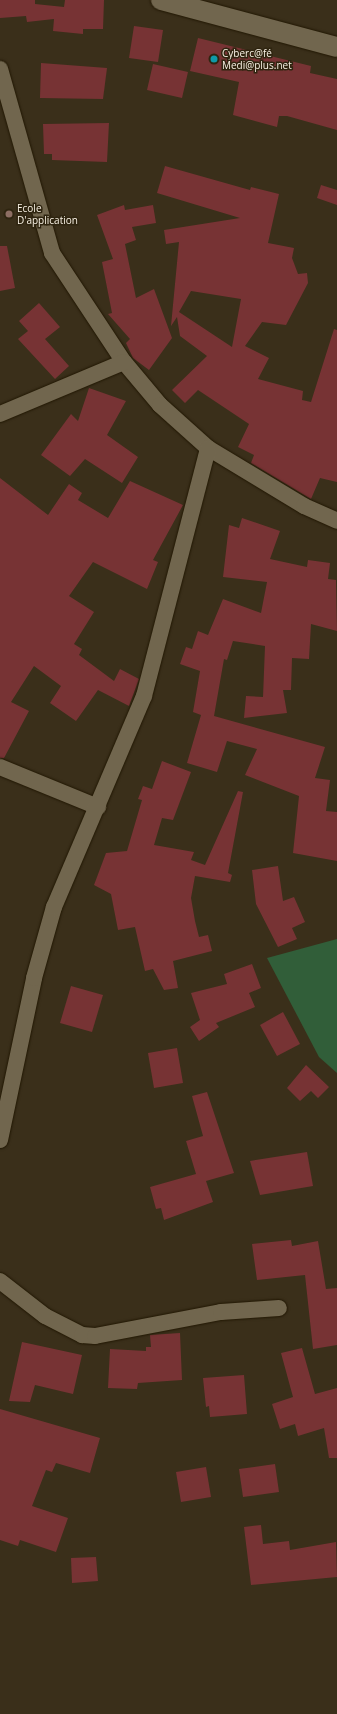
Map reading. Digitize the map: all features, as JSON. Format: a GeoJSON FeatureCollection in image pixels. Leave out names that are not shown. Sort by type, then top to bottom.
{"type":"FeatureCollection","features":[{"type":"Feature","properties":{"kind":"street"},"geometry":{"type":"LineString","coordinates":[[161,0],[337,46]]}},
{"type":"Feature","properties":{"kind":"street"},"geometry":{"type":"LineString","coordinates":[[0,69],[52,253],[124,362],[160,405],[208,448],[304,506],[337,521]]}},
{"type":"Feature","properties":{"kind":"street"},"geometry":{"type":"LineString","coordinates":[[0,414],[124,362]]}},
{"type":"Feature","properties":{"kind":"street"},"geometry":{"type":"LineString","coordinates":[[0,1140],[34,978],[54,907],[98,807],[144,696],[208,448]]}},
{"type":"Feature","properties":{"kind":"street"},"geometry":{"type":"LineString","coordinates":[[0,767],[98,807]]}},
{"type":"Feature","properties":{"kind":"street"},"geometry":{"type":"LineString","coordinates":[[0,1281],[51,1319],[82,1334],[95,1336],[221,1312],[279,1308]]}},
{"type":"Feature","properties":{"kind":"green space"},"geometry":{"type":"Polygon","coordinates":[[[337,939],[337,1073],[319,1057],[267,958],[337,939]]]}},
{"type":"Feature","properties":{"kind":"building"},"geometry":{"type":"Polygon","coordinates":[[[0,0],[35,0],[35,4],[64,7],[65,0],[104,0],[103,29],[83,29],[83,34],[53,31],[54,19],[27,22],[26,16],[0,18],[0,0]]]}},
{"type":"Feature","properties":{"kind":"building"},"geometry":{"type":"Polygon","coordinates":[[[134,26],[163,30],[158,62],[129,58],[134,26]]]}},
{"type":"Feature","properties":{"kind":"building"},"geometry":{"type":"Polygon","coordinates":[[[198,38],[311,66],[310,73],[337,79],[337,130],[287,116],[279,116],[277,127],[233,115],[239,82],[190,71],[198,38]]]}},
{"type":"Feature","properties":{"kind":"building"},"geometry":{"type":"Polygon","coordinates":[[[41,63],[107,68],[103,99],[40,98],[41,63]]]}},
{"type":"Feature","properties":{"kind":"building"},"geometry":{"type":"Polygon","coordinates":[[[153,64],[188,72],[182,98],[147,90],[153,64]]]}},
{"type":"Feature","properties":{"kind":"building"},"geometry":{"type":"Polygon","coordinates":[[[109,123],[107,162],[52,160],[52,154],[44,154],[43,124],[109,123]]]}},
{"type":"Feature","properties":{"kind":"building"},"geometry":{"type":"Polygon","coordinates":[[[165,166],[250,190],[251,187],[279,194],[268,243],[294,248],[292,258],[298,274],[307,273],[308,283],[286,325],[262,322],[245,346],[269,358],[258,379],[303,391],[302,400],[311,402],[334,329],[337,330],[337,482],[320,478],[311,499],[251,463],[254,455],[238,447],[249,424],[198,390],[185,403],[172,390],[207,356],[180,336],[177,317],[171,326],[179,242],[166,244],[164,230],[240,218],[157,193],[165,166]],[[191,291],[179,312],[232,347],[241,299],[191,291]]]}},
{"type":"Feature","properties":{"kind":"building"},"geometry":{"type":"Polygon","coordinates":[[[321,185],[337,190],[337,205],[317,198],[321,185]]]}},
{"type":"Feature","properties":{"kind":"building"},"geometry":{"type":"Polygon","coordinates":[[[124,205],[125,210],[153,205],[156,223],[132,227],[136,240],[125,244],[136,298],[154,289],[172,338],[149,370],[133,358],[126,343],[130,339],[108,314],[112,313],[102,262],[113,259],[97,215],[124,205]]]}},
{"type":"Feature","properties":{"kind":"building"},"geometry":{"type":"Polygon","coordinates":[[[0,246],[7,246],[15,288],[0,291],[0,246]]]}},
{"type":"Feature","properties":{"kind":"building"},"geometry":{"type":"Polygon","coordinates":[[[39,303],[60,327],[45,339],[69,366],[55,379],[18,339],[28,331],[19,321],[39,303]]]}},
{"type":"Feature","properties":{"kind":"building"},"geometry":{"type":"Polygon","coordinates":[[[89,388],[126,401],[107,435],[138,457],[122,483],[85,459],[70,476],[41,455],[71,414],[78,421],[89,388]]]}},
{"type":"Feature","properties":{"kind":"building"},"geometry":{"type":"Polygon","coordinates":[[[0,478],[48,515],[69,484],[82,493],[78,500],[108,518],[130,481],[183,505],[153,560],[158,562],[147,589],[93,562],[69,596],[94,612],[74,644],[82,649],[79,655],[114,681],[120,669],[139,679],[129,706],[98,690],[76,721],[50,703],[61,686],[34,666],[11,702],[29,711],[4,758],[0,758],[0,478]]]}},
{"type":"Feature","properties":{"kind":"building"},"geometry":{"type":"Polygon","coordinates":[[[242,518],[280,531],[270,559],[307,567],[308,560],[330,563],[328,579],[336,580],[337,631],[311,624],[309,659],[292,658],[291,690],[283,690],[287,713],[244,718],[246,696],[263,697],[265,646],[233,641],[227,660],[224,659],[214,716],[325,747],[315,778],[330,780],[326,811],[337,812],[337,861],[293,853],[299,796],[245,775],[257,749],[227,741],[217,772],[187,763],[201,715],[193,712],[200,671],[180,664],[186,647],[192,649],[198,631],[208,635],[223,599],[261,613],[267,582],[223,577],[229,525],[239,528],[242,518]]]}},
{"type":"Feature","properties":{"kind":"building"},"geometry":{"type":"Polygon","coordinates":[[[162,761],[191,772],[173,820],[162,818],[154,845],[194,852],[191,860],[205,865],[238,791],[243,792],[228,873],[232,875],[230,882],[195,876],[191,898],[195,921],[199,937],[208,935],[212,951],[173,961],[178,988],[164,990],[153,969],[145,971],[135,927],[118,930],[111,894],[94,885],[106,853],[127,851],[142,800],[138,799],[143,786],[152,789],[162,761]]]}},
{"type":"Feature","properties":{"kind":"building"},"geometry":{"type":"Polygon","coordinates":[[[278,866],[283,901],[294,897],[305,922],[292,928],[297,939],[278,947],[256,904],[252,870],[278,866]]]}},
{"type":"Feature","properties":{"kind":"building"},"geometry":{"type":"Polygon","coordinates":[[[252,964],[261,988],[249,993],[255,1007],[216,1023],[219,1027],[199,1041],[190,1027],[200,1020],[191,993],[227,984],[224,974],[252,964]]]}},
{"type":"Feature","properties":{"kind":"building"},"geometry":{"type":"Polygon","coordinates":[[[71,986],[103,995],[92,1032],[60,1023],[71,986]]]}},
{"type":"Feature","properties":{"kind":"building"},"geometry":{"type":"Polygon","coordinates":[[[283,1012],[300,1044],[277,1056],[260,1025],[283,1012]]]}},
{"type":"Feature","properties":{"kind":"building"},"geometry":{"type":"Polygon","coordinates":[[[177,1048],[183,1083],[154,1088],[148,1053],[177,1048]]]}},
{"type":"Feature","properties":{"kind":"building"},"geometry":{"type":"Polygon","coordinates":[[[306,1065],[329,1087],[318,1098],[311,1091],[300,1101],[287,1088],[306,1065]]]}},
{"type":"Feature","properties":{"kind":"building"},"geometry":{"type":"Polygon","coordinates":[[[207,1092],[234,1173],[206,1181],[213,1202],[164,1220],[161,1208],[156,1209],[150,1187],[196,1174],[186,1141],[203,1136],[192,1096],[207,1092]]]}},
{"type":"Feature","properties":{"kind":"building"},"geometry":{"type":"Polygon","coordinates":[[[307,1152],[313,1186],[260,1195],[250,1161],[307,1152]]]}},
{"type":"Feature","properties":{"kind":"building"},"geometry":{"type":"Polygon","coordinates":[[[291,1240],[292,1246],[318,1241],[326,1289],[337,1288],[337,1345],[313,1349],[305,1275],[257,1280],[252,1244],[291,1240]]]}},
{"type":"Feature","properties":{"kind":"building"},"geometry":{"type":"Polygon","coordinates":[[[180,1333],[182,1380],[138,1383],[137,1389],[108,1388],[110,1349],[146,1351],[146,1347],[151,1347],[150,1335],[180,1333]]]}},
{"type":"Feature","properties":{"kind":"building"},"geometry":{"type":"Polygon","coordinates":[[[22,1342],[82,1355],[73,1394],[35,1385],[30,1402],[9,1401],[22,1342]]]}},
{"type":"Feature","properties":{"kind":"building"},"geometry":{"type":"Polygon","coordinates":[[[302,1348],[315,1394],[337,1388],[337,1458],[329,1458],[324,1428],[298,1436],[295,1424],[280,1429],[272,1404],[293,1397],[281,1353],[302,1348]]]}},
{"type":"Feature","properties":{"kind":"building"},"geometry":{"type":"Polygon","coordinates":[[[244,1375],[247,1414],[210,1417],[209,1406],[206,1407],[203,1378],[244,1375]]]}},
{"type":"Feature","properties":{"kind":"building"},"geometry":{"type":"Polygon","coordinates":[[[0,1409],[100,1438],[90,1473],[56,1463],[52,1472],[46,1470],[32,1506],[68,1518],[56,1552],[20,1540],[18,1546],[0,1540],[0,1409]]]}},
{"type":"Feature","properties":{"kind":"building"},"geometry":{"type":"Polygon","coordinates":[[[275,1464],[279,1492],[243,1497],[239,1469],[275,1464]]]}},
{"type":"Feature","properties":{"kind":"building"},"geometry":{"type":"Polygon","coordinates":[[[206,1467],[211,1497],[181,1502],[176,1472],[206,1467]]]}},
{"type":"Feature","properties":{"kind":"building"},"geometry":{"type":"Polygon","coordinates":[[[261,1525],[263,1544],[289,1541],[290,1550],[336,1542],[337,1577],[251,1585],[244,1527],[261,1525]]]}},
{"type":"Feature","properties":{"kind":"building"},"geometry":{"type":"Polygon","coordinates":[[[96,1557],[98,1581],[72,1583],[71,1558],[96,1557]]]}},
{"type":"Feature","properties":{"kind":"place","name":"Cyberc@fé Medi@plus.net"},"geometry":{"type":"Point","coordinates":[214,59]}},
{"type":"Feature","properties":{"kind":"place","name":"Ecole D'application"},"geometry":{"type":"Point","coordinates":[9,214]}}]}
